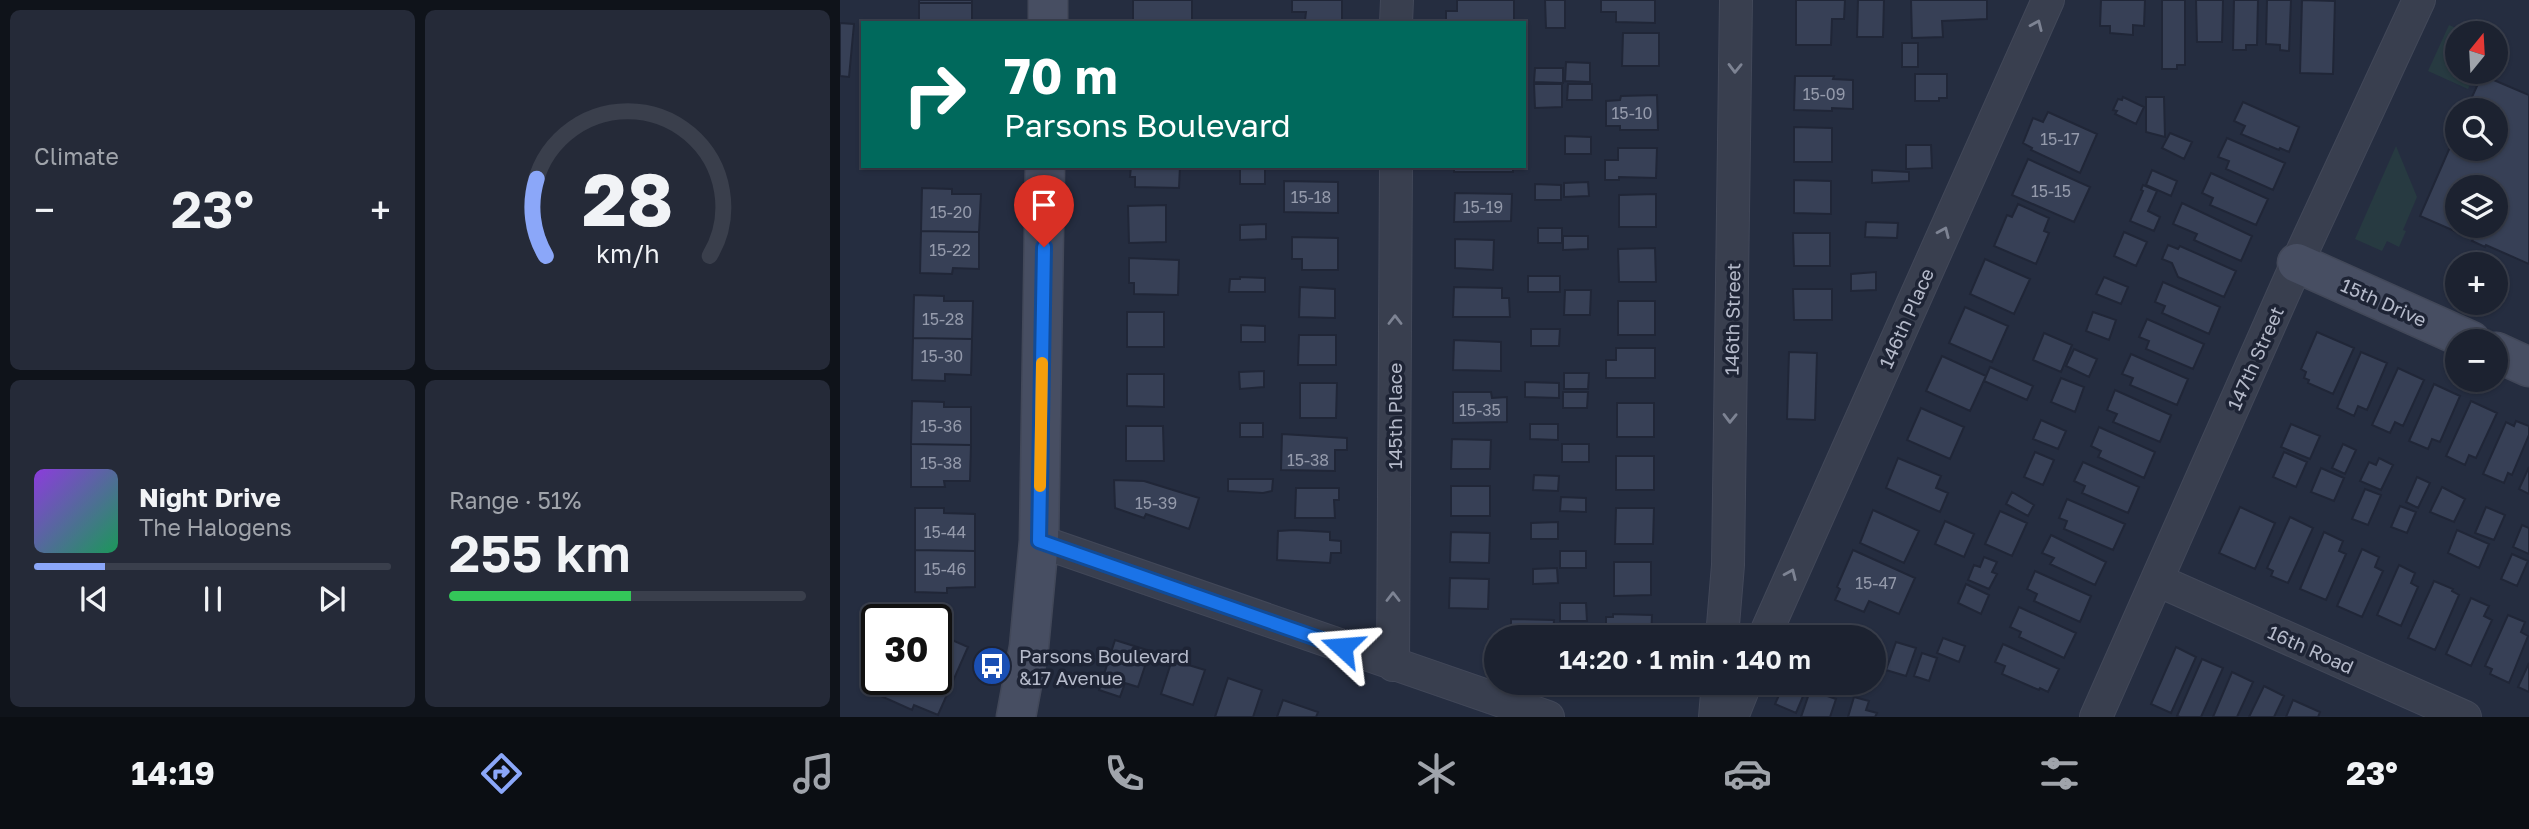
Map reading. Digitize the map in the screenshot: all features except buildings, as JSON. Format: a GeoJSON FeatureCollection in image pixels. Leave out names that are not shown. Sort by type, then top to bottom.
{"type":"FeatureCollection","features":[{"type":"Feature","properties":{"kind":"street"},"geometry":{"type":"LineString","coordinates":[[1048,0],[1048,21]]}},
{"type":"Feature","properties":{"kind":"street"},"geometry":{"type":"LineString","coordinates":[[1396,0],[1396,21]]}},
{"type":"Feature","properties":{"kind":"street","name":"146th Street"},"geometry":{"type":"LineString","coordinates":[[1723,625],[1728,565],[1736,0]]}},
{"type":"Feature","properties":{"kind":"street","name":"146th Place"},"geometry":{"type":"LineString","coordinates":[[1769,625],[2048,0]]}},
{"type":"Feature","properties":{"kind":"street","name":"147th Street"},"geometry":{"type":"LineString","coordinates":[[2096,717],[2297,263],[2419,0]]}},
{"type":"Feature","properties":{"kind":"street"},"geometry":{"type":"LineString","coordinates":[[1016,717],[1029,647],[1039,541],[1045,168]]}},
{"type":"Feature","properties":{"kind":"street","name":"145th Place"},"geometry":{"type":"LineString","coordinates":[[1393,665],[1396,168]]}},
{"type":"Feature","properties":{"kind":"street","name":"15th Drive"},"geometry":{"type":"LineString","coordinates":[[2297,263],[2445,329]]}},
{"type":"Feature","properties":{"kind":"street"},"geometry":{"type":"LineString","coordinates":[[2508,357],[2529,367]]}},
{"type":"Feature","properties":{"kind":"street"},"geometry":{"type":"LineString","coordinates":[[1039,541],[1548,717]]}},
{"type":"Feature","properties":{"kind":"street","name":"16th Road"},"geometry":{"type":"LineString","coordinates":[[2157,580],[2465,717]]}},
{"type":"Feature","properties":{"kind":"street"},"geometry":{"type":"LineString","coordinates":[[1715,717],[1717,695]]}},
{"type":"Feature","properties":{"kind":"street"},"geometry":{"type":"LineString","coordinates":[[1732,717],[1741,695]]}},
{"type":"Feature","properties":{"kind":"shaded area"},"geometry":{"type":"Polygon","coordinates":[[[2445,34],[2445,79],[2428,71],[2445,34]]]}},
{"type":"Feature","properties":{"kind":"shaded area"},"geometry":{"type":"Polygon","coordinates":[[[2457,84],[2470,84],[2468,89],[2457,84]]]}},
{"type":"Feature","properties":{"kind":"shaded area"},"geometry":{"type":"Polygon","coordinates":[[[2396,146],[2417,197],[2399,247],[2387,241],[2382,251],[2355,239],[2396,146]]]}},
{"type":"Feature","properties":{"kind":"slow traffic"},"geometry":{"type":"LineString","coordinates":[[1040,486],[1042,363]]}},
{"type":"Feature","properties":{"kind":"place","name":"Parsons Boulevard &17 Avenue"},"geometry":{"type":"Point","coordinates":[992,666]}},
{"type":"Feature","properties":{"kind":"route"},"geometry":{"type":"LineString","coordinates":[[1044,247],[1039,541],[1342,647]]}}]}
